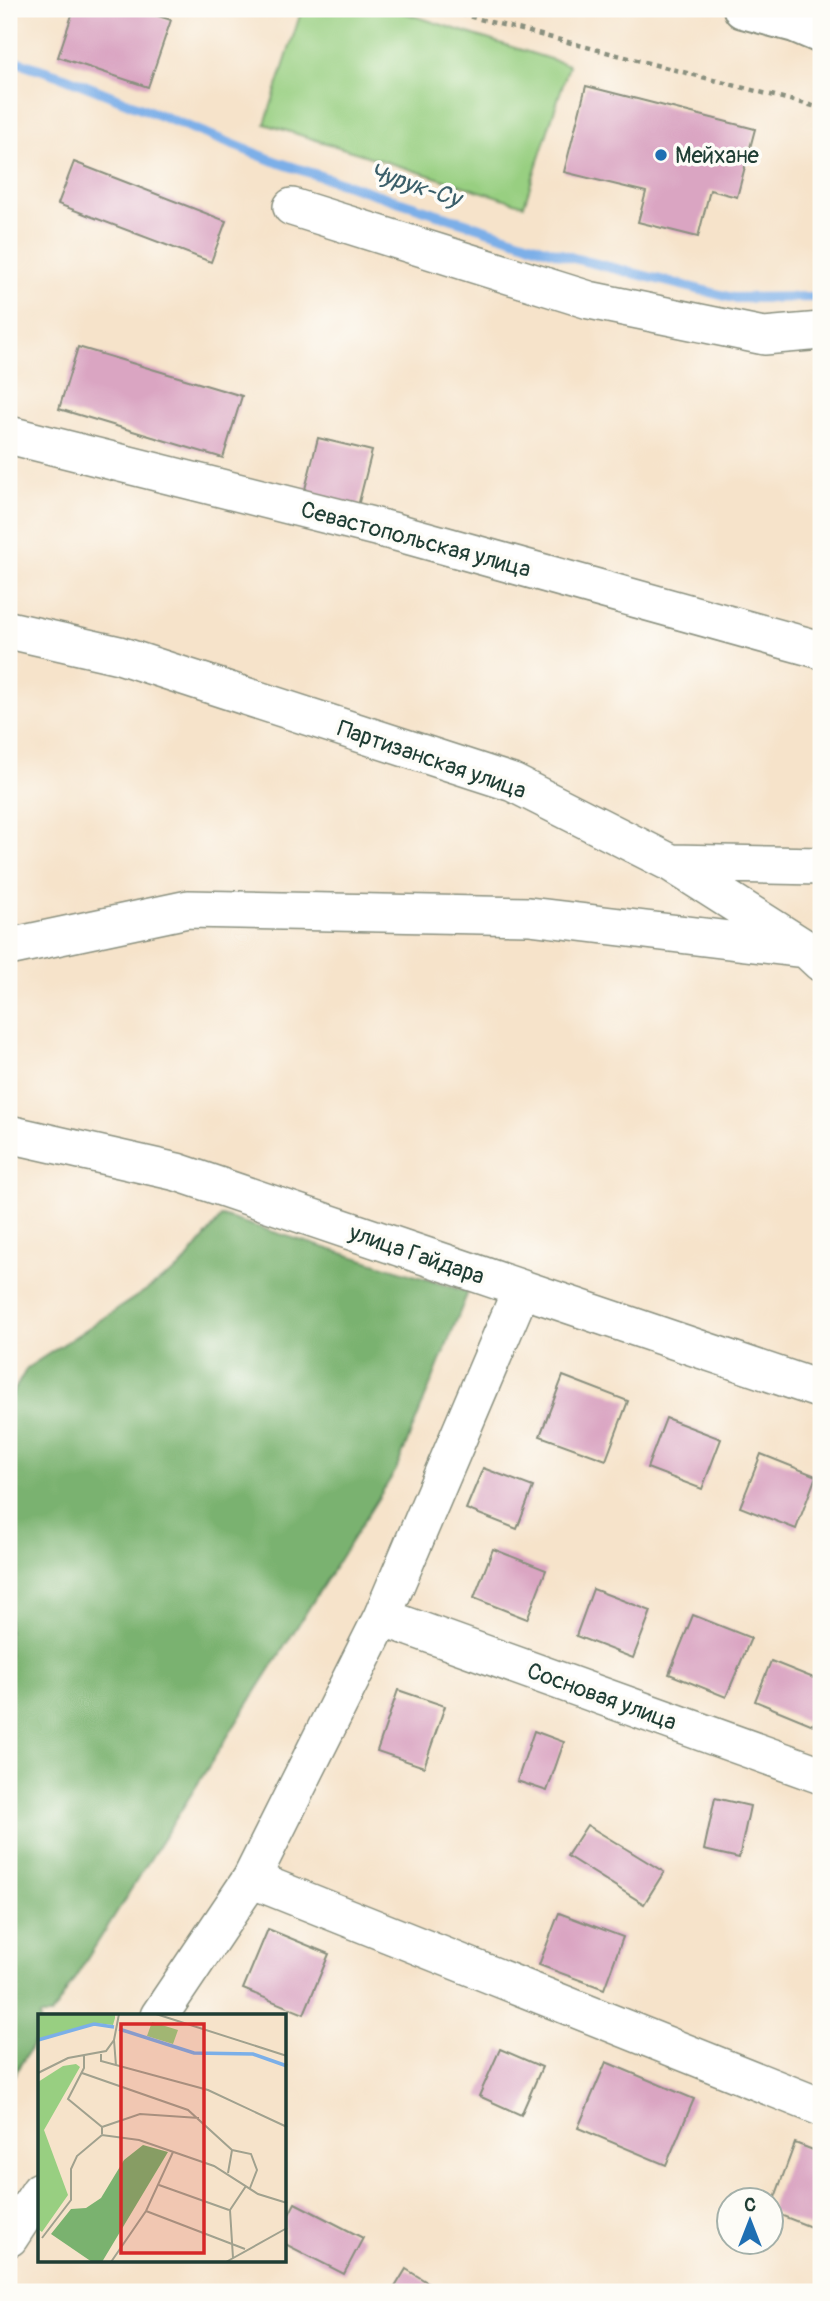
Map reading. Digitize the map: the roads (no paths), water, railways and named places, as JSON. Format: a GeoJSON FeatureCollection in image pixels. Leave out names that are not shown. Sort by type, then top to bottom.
{"type":"FeatureCollection","features":[{"type":"Feature","properties":{"kind":"main road"},"geometry":{"type":"LineString","coordinates":[[743,9],[795,23],[821,34]]}},
{"type":"Feature","properties":{"kind":"street"},"geometry":{"type":"LineString","coordinates":[[292,207],[589,300],[764,335],[821,331]]}},
{"type":"Feature","properties":{"kind":"street","name":"Севастопольская улица"},"geometry":{"type":"LineString","coordinates":[[9,435],[396,533],[821,650]]}},
{"type":"Feature","properties":{"kind":"street","name":"Партизанская улица"},"geometry":{"type":"LineString","coordinates":[[9,630],[119,655],[513,783],[671,863],[814,956]]}},
{"type":"Feature","properties":{"kind":"street"},"geometry":{"type":"LineString","coordinates":[[671,863],[821,866]]}},
{"type":"Feature","properties":{"kind":"street"},"geometry":{"type":"LineString","coordinates":[[9,947],[188,909],[529,916],[814,956]]}},
{"type":"Feature","properties":{"kind":"street","name":"улица Гайдара"},"geometry":{"type":"LineString","coordinates":[[9,1134],[177,1172],[821,1390]]}},
{"type":"Feature","properties":{"kind":"street"},"geometry":{"type":"LineString","coordinates":[[160,2014],[251,1880],[382,1617],[521,1290]]}},
{"type":"Feature","properties":{"kind":"street","name":"Сосновая улица"},"geometry":{"type":"LineString","coordinates":[[382,1617],[821,1775]]}},
{"type":"Feature","properties":{"kind":"street"},"geometry":{"type":"LineString","coordinates":[[251,1880],[821,2107]]}},
{"type":"Feature","properties":{"kind":"street"},"geometry":{"type":"LineString","coordinates":[[9,2238],[38,2194]]}},
{"type":"Feature","properties":{"kind":"waterway","name":"Чурук-Су"},"geometry":{"type":"LineString","coordinates":[[9,59],[64,77],[274,161],[573,258],[733,298],[821,297]]}},
{"type":"Feature","properties":{"kind":"place","name":"Мейхане"},"geometry":{"type":"Point","coordinates":[661,155]}}]}
